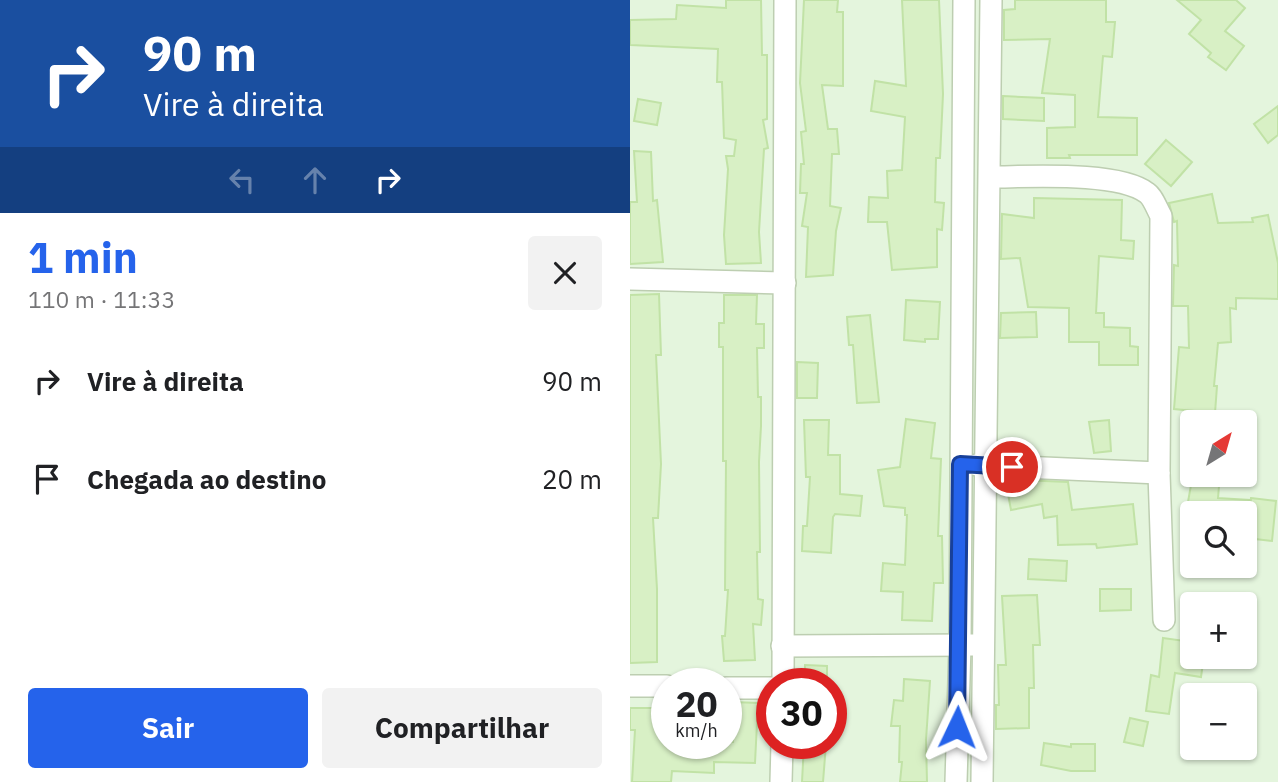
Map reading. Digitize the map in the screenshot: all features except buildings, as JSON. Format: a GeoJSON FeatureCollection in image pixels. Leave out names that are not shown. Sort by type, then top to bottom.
{"type":"FeatureCollection","features":[{"type":"Feature","properties":{"kind":"street"},"geometry":{"type":"LineString","coordinates":[[783,668],[785,0]]}},
{"type":"Feature","properties":{"kind":"street"},"geometry":{"type":"LineString","coordinates":[[956,782],[960,645],[964,0]]}},
{"type":"Feature","properties":{"kind":"street"},"geometry":{"type":"LineString","coordinates":[[982,782],[988,466],[991,0]]}},
{"type":"Feature","properties":{"kind":"street"},"geometry":{"type":"LineString","coordinates":[[991,177],[1092,178],[1129,183],[1149,194],[1161,216],[1159,473],[1164,620]]}},
{"type":"Feature","properties":{"kind":"street"},"geometry":{"type":"LineString","coordinates":[[630,279],[785,283]]}},
{"type":"Feature","properties":{"kind":"street"},"geometry":{"type":"LineString","coordinates":[[960,464],[1159,473]]}},
{"type":"Feature","properties":{"kind":"street"},"geometry":{"type":"LineString","coordinates":[[782,646],[985,645]]}},
{"type":"Feature","properties":{"kind":"street"},"geometry":{"type":"LineString","coordinates":[[630,686],[651,686]]}},
{"type":"Feature","properties":{"kind":"street"},"geometry":{"type":"LineString","coordinates":[[781,782],[782,759]]}},
{"type":"Feature","properties":{"kind":"shaded area"},"geometry":{"type":"Polygon","coordinates":[[[630,0],[1278,0],[1278,782],[630,782],[630,0]]]}},
{"type":"Feature","properties":{"kind":"route"},"geometry":{"type":"LineString","coordinates":[[957,727],[960,464],[1012,467]]}}]}
